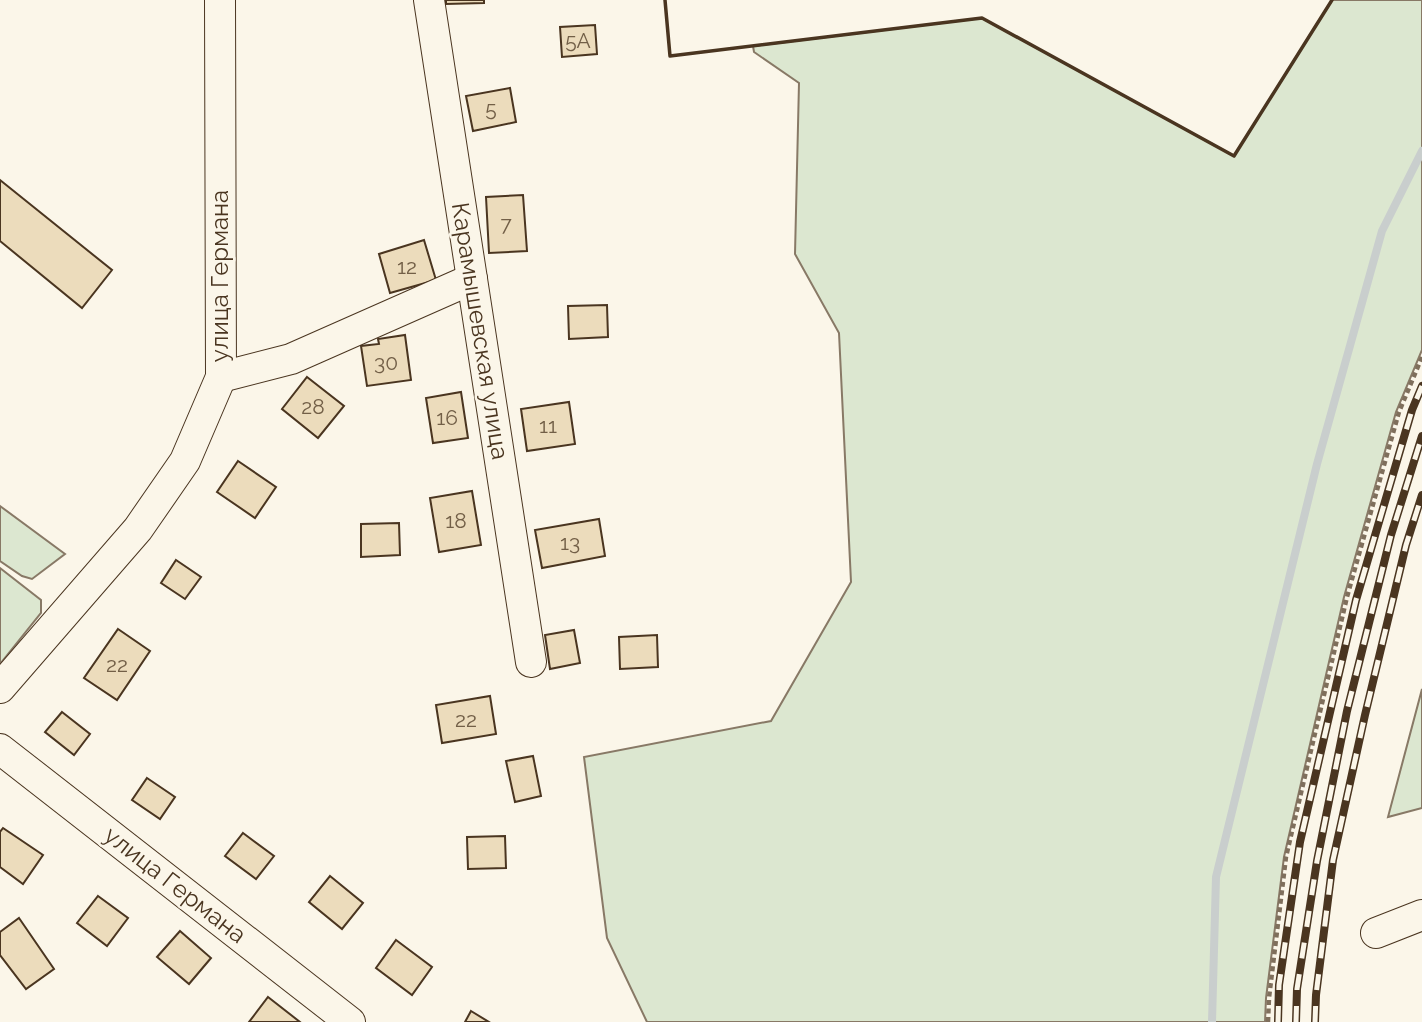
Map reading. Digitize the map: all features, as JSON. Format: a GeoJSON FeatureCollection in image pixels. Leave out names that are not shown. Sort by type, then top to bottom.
{"type":"FeatureCollection","features":[{"type":"Feature","properties":{"kind":"street","name":"улица Германа"},"geometry":{"type":"LineString","coordinates":[[0,688],[138,529],[185,461],[220,376],[219,0]]}},
{"type":"Feature","properties":{"kind":"street","name":"Карамышевская улица"},"geometry":{"type":"LineString","coordinates":[[429,0],[531,662]]}},
{"type":"Feature","properties":{"kind":"street"},"geometry":{"type":"LineString","coordinates":[[220,376],[291,359],[472,279]]}},
{"type":"Feature","properties":{"kind":"street","name":"улица Германа"},"geometry":{"type":"LineString","coordinates":[[0,749],[350,1022]]}},
{"type":"Feature","properties":{"kind":"street"},"geometry":{"type":"LineString","coordinates":[[1376,933],[1422,915]]}},
{"type":"Feature","properties":{"kind":"path"},"geometry":{"type":"LineString","coordinates":[[1268,1022],[1289,844],[1347,597],[1399,412],[1422,357]]}},
{"type":"Feature","properties":{"kind":"green space"},"geometry":{"type":"Polygon","coordinates":[[[1332,0],[1422,0],[1422,350],[1396,412],[1344,597],[1284,857],[1265,1022],[647,1022],[607,938],[584,757],[771,721],[851,582],[839,333],[795,254],[799,83],[754,52],[753,46],[982,18],[1234,156],[1332,0]]]}},
{"type":"Feature","properties":{"kind":"green space"},"geometry":{"type":"Polygon","coordinates":[[[0,506],[65,554],[32,579],[22,576],[0,561],[0,506]]]}},
{"type":"Feature","properties":{"kind":"green space"},"geometry":{"type":"Polygon","coordinates":[[[0,568],[41,600],[41,613],[0,664],[0,568]]]}},
{"type":"Feature","properties":{"kind":"green space"},"geometry":{"type":"Polygon","coordinates":[[[1422,689],[1422,808],[1388,817],[1422,689]]]}},
{"type":"Feature","properties":{"kind":"building"},"geometry":{"type":"Polygon","coordinates":[[[446,0],[484,0],[484,3],[446,4],[446,0]]]}},
{"type":"Feature","properties":{"kind":"building"},"geometry":{"type":"Polygon","coordinates":[[[595,25],[597,54],[562,57],[560,27],[595,25]]]}},
{"type":"Feature","properties":{"kind":"building"},"geometry":{"type":"Polygon","coordinates":[[[510,88],[516,122],[473,131],[466,96],[510,88]]]}},
{"type":"Feature","properties":{"kind":"building"},"geometry":{"type":"Polygon","coordinates":[[[0,180],[112,270],[82,308],[0,241],[0,180]]]}},
{"type":"Feature","properties":{"kind":"building"},"geometry":{"type":"Polygon","coordinates":[[[523,195],[527,251],[489,253],[486,197],[523,195]]]}},
{"type":"Feature","properties":{"kind":"building"},"geometry":{"type":"Polygon","coordinates":[[[424,240],[436,280],[390,293],[379,254],[424,240]]]}},
{"type":"Feature","properties":{"kind":"building"},"geometry":{"type":"Polygon","coordinates":[[[607,305],[608,337],[569,339],[568,306],[607,305]]]}},
{"type":"Feature","properties":{"kind":"building"},"geometry":{"type":"Polygon","coordinates":[[[405,335],[411,380],[367,386],[361,346],[379,344],[378,339],[405,335]]]}},
{"type":"Feature","properties":{"kind":"building"},"geometry":{"type":"Polygon","coordinates":[[[307,377],[344,406],[318,438],[282,409],[307,377]]]}},
{"type":"Feature","properties":{"kind":"building"},"geometry":{"type":"Polygon","coordinates":[[[461,392],[468,438],[433,443],[426,398],[461,392]]]}},
{"type":"Feature","properties":{"kind":"building"},"geometry":{"type":"Polygon","coordinates":[[[569,402],[575,444],[527,451],[521,409],[569,402]]]}},
{"type":"Feature","properties":{"kind":"building"},"geometry":{"type":"Polygon","coordinates":[[[238,461],[276,487],[255,518],[217,492],[238,461]]]}},
{"type":"Feature","properties":{"kind":"building"},"geometry":{"type":"Polygon","coordinates":[[[472,491],[481,545],[439,552],[430,498],[472,491]]]}},
{"type":"Feature","properties":{"kind":"building"},"geometry":{"type":"Polygon","coordinates":[[[599,519],[605,556],[542,568],[535,530],[599,519]]]}},
{"type":"Feature","properties":{"kind":"building"},"geometry":{"type":"Polygon","coordinates":[[[399,523],[400,555],[361,557],[361,524],[399,523]]]}},
{"type":"Feature","properties":{"kind":"building"},"geometry":{"type":"Polygon","coordinates":[[[176,560],[201,577],[185,599],[161,583],[176,560]]]}},
{"type":"Feature","properties":{"kind":"building"},"geometry":{"type":"Polygon","coordinates":[[[118,629],[150,651],[117,700],[84,678],[118,629]]]}},
{"type":"Feature","properties":{"kind":"building"},"geometry":{"type":"Polygon","coordinates":[[[574,630],[580,663],[550,669],[545,635],[574,630]]]}},
{"type":"Feature","properties":{"kind":"building"},"geometry":{"type":"Polygon","coordinates":[[[657,635],[658,667],[620,669],[619,637],[657,635]]]}},
{"type":"Feature","properties":{"kind":"building"},"geometry":{"type":"Polygon","coordinates":[[[490,696],[496,734],[442,743],[436,705],[490,696]]]}},
{"type":"Feature","properties":{"kind":"building"},"geometry":{"type":"Polygon","coordinates":[[[62,712],[90,734],[74,755],[45,732],[62,712]]]}},
{"type":"Feature","properties":{"kind":"building"},"geometry":{"type":"Polygon","coordinates":[[[533,756],[541,796],[515,802],[506,761],[533,756]]]}},
{"type":"Feature","properties":{"kind":"building"},"geometry":{"type":"Polygon","coordinates":[[[147,778],[175,797],[160,819],[132,800],[147,778]]]}},
{"type":"Feature","properties":{"kind":"building"},"geometry":{"type":"Polygon","coordinates":[[[3,828],[43,855],[23,884],[0,867],[0,832],[3,828]]]}},
{"type":"Feature","properties":{"kind":"building"},"geometry":{"type":"Polygon","coordinates":[[[243,833],[274,856],[256,879],[225,856],[243,833]]]}},
{"type":"Feature","properties":{"kind":"building"},"geometry":{"type":"Polygon","coordinates":[[[505,836],[506,868],[468,869],[467,837],[505,836]]]}},
{"type":"Feature","properties":{"kind":"building"},"geometry":{"type":"Polygon","coordinates":[[[330,876],[363,903],[342,929],[309,902],[330,876]]]}},
{"type":"Feature","properties":{"kind":"building"},"geometry":{"type":"Polygon","coordinates":[[[98,896],[128,918],[107,946],[77,923],[98,896]]]}},
{"type":"Feature","properties":{"kind":"building"},"geometry":{"type":"Polygon","coordinates":[[[19,918],[54,969],[26,989],[0,955],[0,932],[19,918]]]}},
{"type":"Feature","properties":{"kind":"building"},"geometry":{"type":"Polygon","coordinates":[[[180,931],[211,958],[189,984],[157,957],[180,931]]]}},
{"type":"Feature","properties":{"kind":"building"},"geometry":{"type":"Polygon","coordinates":[[[396,940],[432,967],[412,995],[376,968],[396,940]]]}},
{"type":"Feature","properties":{"kind":"building"},"geometry":{"type":"Polygon","coordinates":[[[268,997],[300,1022],[249,1022],[268,997]]]}},
{"type":"Feature","properties":{"kind":"building"},"geometry":{"type":"Polygon","coordinates":[[[471,1011],[489,1022],[465,1022],[471,1011]]]}},
{"type":"Feature","properties":{"kind":"waterway"},"geometry":{"type":"LineString","coordinates":[[1212,1022],[1216,877],[1317,464],[1382,231],[1422,151]]}},
{"type":"Feature","properties":{"kind":"railway"},"geometry":{"type":"LineString","coordinates":[[1278,1022],[1279,985],[1300,842],[1356,600],[1412,410],[1422,386]]}},
{"type":"Feature","properties":{"kind":"railway"},"geometry":{"type":"LineString","coordinates":[[1296,1022],[1297,989],[1317,861],[1347,711],[1391,535],[1422,436]]}},
{"type":"Feature","properties":{"kind":"railway"},"geometry":{"type":"LineString","coordinates":[[1315,1022],[1333,860],[1406,545],[1422,495]]}},
{"type":"Feature","properties":{"kind":"wall"},"geometry":{"type":"LineString","coordinates":[[665,0],[670,56],[982,18],[1234,156],[1332,0]]}}]}
